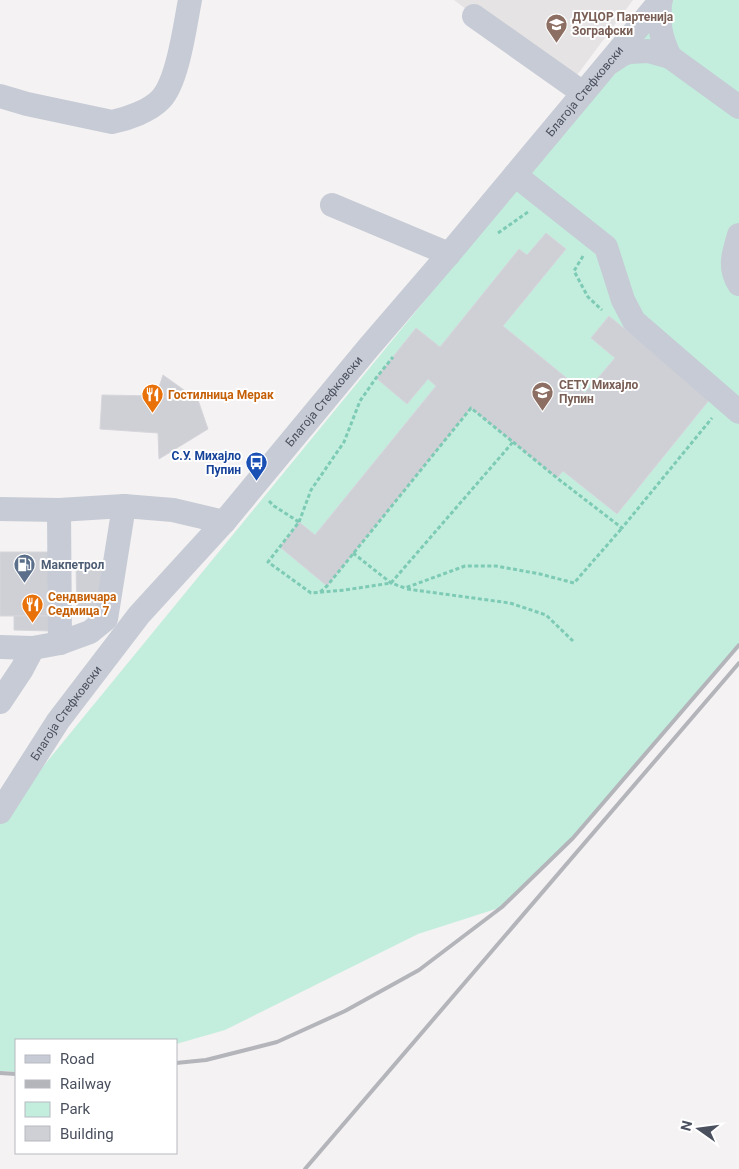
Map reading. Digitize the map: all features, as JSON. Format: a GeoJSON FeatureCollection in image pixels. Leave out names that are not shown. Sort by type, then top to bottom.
{"type":"FeatureCollection","features":[{"type":"Feature","properties":{"kind":"street"},"geometry":{"type":"LineString","coordinates":[[0,96],[27,104],[112,122],[126,119],[136,114],[161,100],[168,88],[176,67],[190,0]]}},
{"type":"Feature","properties":{"kind":"street"},"geometry":{"type":"LineString","coordinates":[[660,0],[660,30],[670,57]]}},
{"type":"Feature","properties":{"kind":"street","name":"Благоја Стефковски"},"geometry":{"type":"LineString","coordinates":[[0,812],[58,721],[139,615],[224,522],[660,0]]}},
{"type":"Feature","properties":{"kind":"street"},"geometry":{"type":"LineString","coordinates":[[474,16],[583,93]]}},
{"type":"Feature","properties":{"kind":"street"},"geometry":{"type":"LineString","coordinates":[[604,67],[629,52],[648,51],[670,57],[739,107]]}},
{"type":"Feature","properties":{"kind":"street"},"geometry":{"type":"LineString","coordinates":[[515,175],[606,247],[623,300],[634,321],[739,412]]}},
{"type":"Feature","properties":{"kind":"street"},"geometry":{"type":"LineString","coordinates":[[332,204],[449,254]]}},
{"type":"Feature","properties":{"kind":"street"},"geometry":{"type":"LineString","coordinates":[[739,234],[732,261],[734,276],[739,284]]}},
{"type":"Feature","properties":{"kind":"street"},"geometry":{"type":"LineString","coordinates":[[0,647],[33,648],[60,643],[90,632],[106,619],[124,506]]}},
{"type":"Feature","properties":{"kind":"street"},"geometry":{"type":"LineString","coordinates":[[0,509],[59,510],[124,506],[173,510],[224,522]]}},
{"type":"Feature","properties":{"kind":"street"},"geometry":{"type":"LineString","coordinates":[[59,510],[60,643]]}},
{"type":"Feature","properties":{"kind":"street"},"geometry":{"type":"LineString","coordinates":[[0,702],[22,669],[33,648]]}},
{"type":"Feature","properties":{"kind":"path"},"geometry":{"type":"LineString","coordinates":[[496,234],[528,212]]}},
{"type":"Feature","properties":{"kind":"path"},"geometry":{"type":"LineString","coordinates":[[587,249],[574,271],[588,297],[609,316]]}},
{"type":"Feature","properties":{"kind":"path"},"geometry":{"type":"LineString","coordinates":[[393,356],[360,401],[344,442],[311,490],[300,522],[268,562],[311,593],[390,583],[512,442]]}},
{"type":"Feature","properties":{"kind":"path"},"geometry":{"type":"LineString","coordinates":[[320,592],[327,586],[471,408],[622,528]]}},
{"type":"Feature","properties":{"kind":"path"},"geometry":{"type":"LineString","coordinates":[[405,588],[465,566],[496,566],[540,574],[574,583],[622,528],[715,414]]}},
{"type":"Feature","properties":{"kind":"path"},"geometry":{"type":"LineString","coordinates":[[264,497],[274,506],[300,522]]}},
{"type":"Feature","properties":{"kind":"path"},"geometry":{"type":"LineString","coordinates":[[353,554],[390,583],[405,588],[510,603],[546,615],[573,641]]}},
{"type":"Feature","properties":{"kind":"shaded area","name":"ДУЦОР Партенија Зографски"},"geometry":{"type":"Polygon","coordinates":[[[454,0],[633,0],[569,86],[454,0]]]}},
{"type":"Feature","properties":{"kind":"green space"},"geometry":{"type":"Polygon","coordinates":[[[671,0],[739,0],[739,645],[573,838],[502,907],[418,934],[225,1030],[178,1043],[178,1039],[15,1039],[15,1072],[0,1071],[0,819],[671,0]]]}},
{"type":"Feature","properties":{"kind":"building"},"geometry":{"type":"Polygon","coordinates":[[[546,233],[566,249],[503,326],[585,393],[615,358],[591,338],[609,316],[710,399],[617,514],[563,471],[557,478],[471,408],[327,586],[280,547],[299,522],[315,535],[436,386],[428,379],[407,404],[376,378],[416,328],[440,347],[519,249],[527,255],[546,233]]]}},
{"type":"Feature","properties":{"kind":"building","name":"Гостилница Мерак"},"geometry":{"type":"Polygon","coordinates":[[[163,375],[198,400],[208,429],[159,459],[158,433],[100,429],[102,395],[156,396],[163,375]]]}},
{"type":"Feature","properties":{"kind":"building","name":"Макпетрол"},"geometry":{"type":"Polygon","coordinates":[[[0,552],[51,552],[50,616],[0,616],[0,552]]]}},
{"type":"Feature","properties":{"kind":"building"},"geometry":{"type":"Polygon","coordinates":[[[76,565],[102,565],[102,615],[77,615],[76,565]]]}},
{"type":"Feature","properties":{"kind":"building","name":"Сендвичара Седмица 7"},"geometry":{"type":"Polygon","coordinates":[[[14,616],[50,616],[50,631],[14,630],[14,616]]]}},
{"type":"Feature","properties":{"kind":"railway"},"geometry":{"type":"LineString","coordinates":[[178,1063],[206,1060],[277,1042],[345,1011],[419,970],[502,907],[573,838],[739,645]]}},
{"type":"Feature","properties":{"kind":"railway"},"geometry":{"type":"LineString","coordinates":[[305,1169],[739,663]]}},
{"type":"Feature","properties":{"kind":"railway"},"geometry":{"type":"LineString","coordinates":[[0,1073],[15,1074]]}},
{"type":"Feature","properties":{"kind":"place","name":"ДУЦОР Партенија Зографски"},"geometry":{"type":"Point","coordinates":[556,43]}},
{"type":"Feature","properties":{"kind":"place","name":"СЕТУ Михајло Пупин"},"geometry":{"type":"Point","coordinates":[543,411]}},
{"type":"Feature","properties":{"kind":"place","name":"Гостилница Мерак"},"geometry":{"type":"Point","coordinates":[152,414]}},
{"type":"Feature","properties":{"kind":"place","name":"С.У. Михајло Пупин"},"geometry":{"type":"Point","coordinates":[257,482]}},
{"type":"Feature","properties":{"kind":"place","name":"Макпетрол"},"geometry":{"type":"Point","coordinates":[25,584]}},
{"type":"Feature","properties":{"kind":"place","name":"Сендвичара Седмица 7"},"geometry":{"type":"Point","coordinates":[32,623]}}]}
